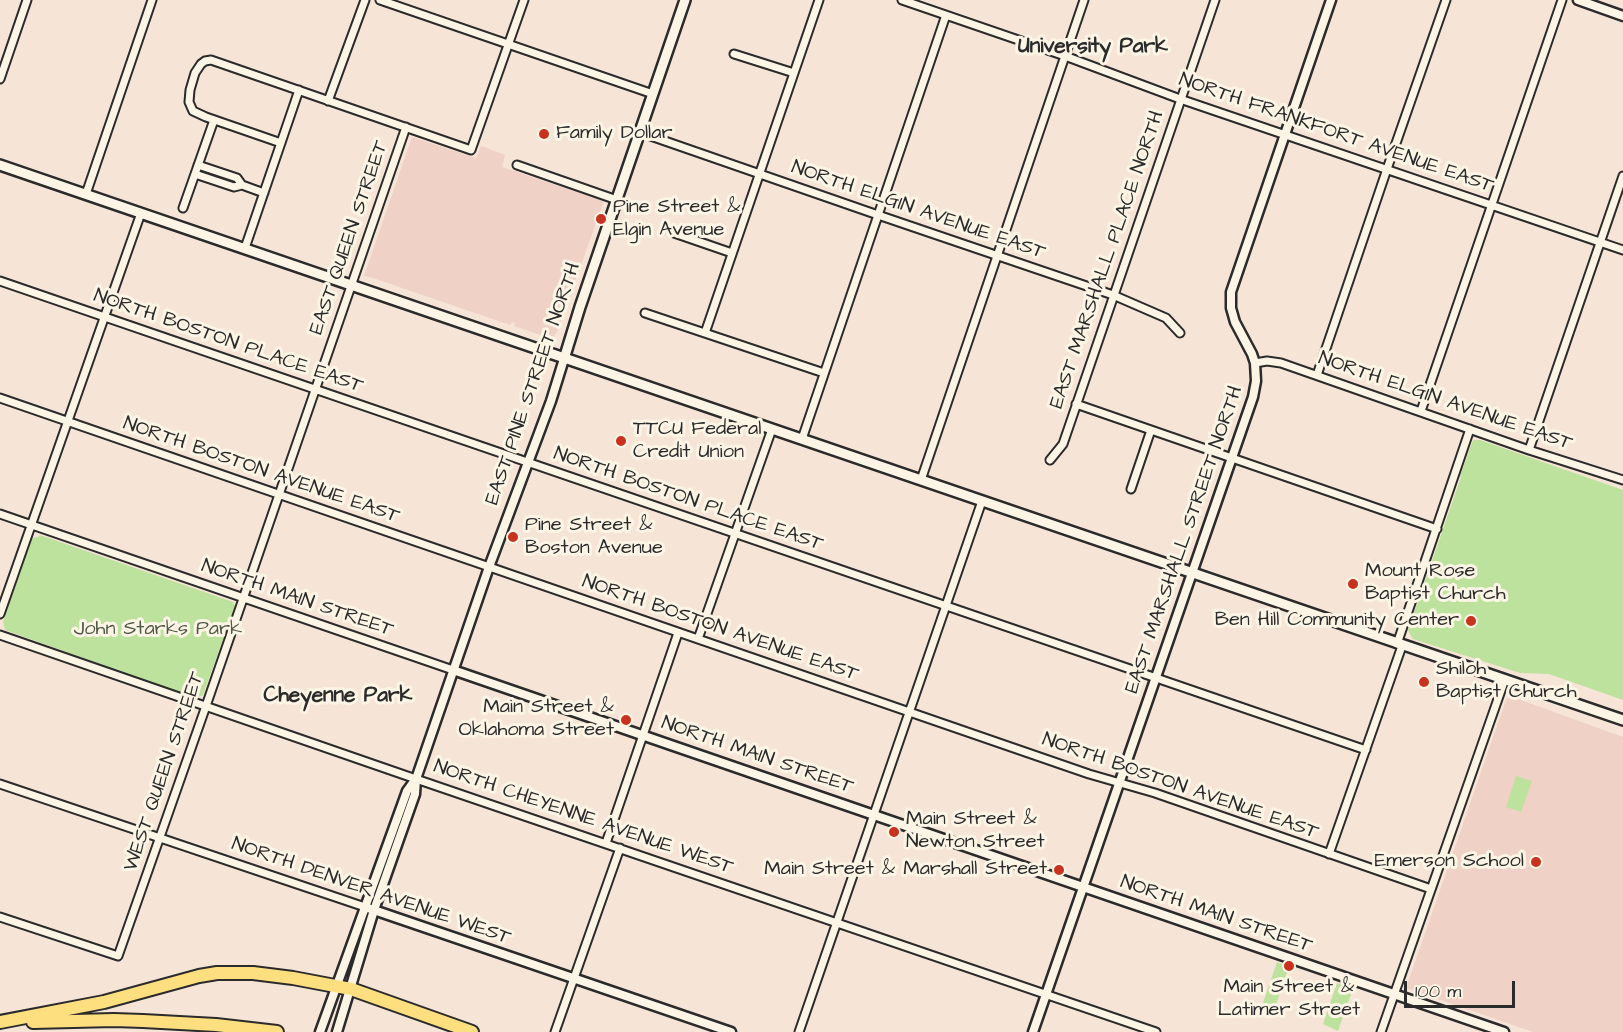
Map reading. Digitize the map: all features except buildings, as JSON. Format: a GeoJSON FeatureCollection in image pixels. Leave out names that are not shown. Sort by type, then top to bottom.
{"type":"FeatureCollection","features":[{"type":"Feature","properties":{"kind":"highway"},"geometry":{"type":"LineString","coordinates":[[0,1023],[104,1002],[182,980],[236,972],[262,973],[351,989],[472,1032]]}},
{"type":"Feature","properties":{"kind":"highway"},"geometry":{"type":"LineString","coordinates":[[0,1023],[114,1020],[216,1025],[277,1032]]}},
{"type":"Feature","properties":{"kind":"main road","name":"EAST PINE STREET NORTH"},"geometry":{"type":"LineString","coordinates":[[564,359],[685,0]]}},
{"type":"Feature","properties":{"kind":"main road"},"geometry":{"type":"LineString","coordinates":[[0,165],[1623,720]]}},
{"type":"Feature","properties":{"kind":"street"},"geometry":{"type":"LineString","coordinates":[[0,79],[27,0]]}},
{"type":"Feature","properties":{"kind":"street"},"geometry":{"type":"LineString","coordinates":[[86,194],[152,0]]}},
{"type":"Feature","properties":{"kind":"street"},"geometry":{"type":"LineString","coordinates":[[328,101],[365,0]]}},
{"type":"Feature","properties":{"kind":"street"},"geometry":{"type":"LineString","coordinates":[[380,0],[653,94]]}},
{"type":"Feature","properties":{"kind":"street"},"geometry":{"type":"LineString","coordinates":[[281,142],[193,111],[189,102],[190,90],[195,73],[201,64],[211,60],[471,150],[524,0]]}},
{"type":"Feature","properties":{"kind":"street"},"geometry":{"type":"LineString","coordinates":[[705,333],[819,0]]}},
{"type":"Feature","properties":{"kind":"street","name":"NORTH FRANKFORT AVENUE EAST"},"geometry":{"type":"LineString","coordinates":[[903,0],[1180,99],[1623,250]]}},
{"type":"Feature","properties":{"kind":"street"},"geometry":{"type":"LineString","coordinates":[[921,480],[1084,0]]}},
{"type":"Feature","properties":{"kind":"street","name":"EAST MARSHALL PLACE NORTH"},"geometry":{"type":"LineString","coordinates":[[1050,460],[1063,444],[1215,0]]}},
{"type":"Feature","properties":{"kind":"street","name":"EAST MARSHALL STREET NORTH"},"geometry":{"type":"LineString","coordinates":[[1033,1032],[1253,397],[1256,381],[1255,363],[1234,322],[1231,292],[1330,0]]}},
{"type":"Feature","properties":{"kind":"street"},"geometry":{"type":"LineString","coordinates":[[1317,375],[1446,0]]}},
{"type":"Feature","properties":{"kind":"street"},"geometry":{"type":"LineString","coordinates":[[1421,411],[1562,0]]}},
{"type":"Feature","properties":{"kind":"street"},"geometry":{"type":"LineString","coordinates":[[1578,0],[1623,16]]}},
{"type":"Feature","properties":{"kind":"street"},"geometry":{"type":"LineString","coordinates":[[802,439],[946,15]]}},
{"type":"Feature","properties":{"kind":"street"},"geometry":{"type":"LineString","coordinates":[[734,54],[794,73]]}},
{"type":"Feature","properties":{"kind":"street"},"geometry":{"type":"LineString","coordinates":[[245,248],[299,90]]}},
{"type":"Feature","properties":{"kind":"street"},"geometry":{"type":"LineString","coordinates":[[183,208],[214,120]]}},
{"type":"Feature","properties":{"kind":"street","name":"EAST QUEEN STREET"},"geometry":{"type":"LineString","coordinates":[[243,598],[406,127]]}},
{"type":"Feature","properties":{"kind":"street","name":"NORTH ELGIN AVENUE EAST"},"geometry":{"type":"LineString","coordinates":[[639,132],[1113,295],[1166,318],[1179,333]]}},
{"type":"Feature","properties":{"kind":"street"},"geometry":{"type":"LineString","coordinates":[[198,165],[237,178],[242,185]]}},
{"type":"Feature","properties":{"kind":"street"},"geometry":{"type":"LineString","coordinates":[[517,165],[617,200]]}},
{"type":"Feature","properties":{"kind":"street"},"geometry":{"type":"LineString","coordinates":[[195,174],[234,187],[242,185],[264,193]]}},
{"type":"Feature","properties":{"kind":"street"},"geometry":{"type":"LineString","coordinates":[[1529,450],[1623,176]]}},
{"type":"Feature","properties":{"kind":"street"},"geometry":{"type":"LineString","coordinates":[[0,614],[141,213]]}},
{"type":"Feature","properties":{"kind":"street"},"geometry":{"type":"LineString","coordinates":[[674,234],[732,253]]}},
{"type":"Feature","properties":{"kind":"street","name":"NORTH BOSTON PLACE EAST"},"geometry":{"type":"LineString","coordinates":[[0,281],[1366,750]]}},
{"type":"Feature","properties":{"kind":"street"},"geometry":{"type":"LineString","coordinates":[[645,313],[824,373]]}},
{"type":"Feature","properties":{"kind":"street","name":"EAST PINE STREET NORTH"},"geometry":{"type":"LineString","coordinates":[[320,1032],[415,794],[416,779],[453,669],[564,359]]}},
{"type":"Feature","properties":{"kind":"street","name":"NORTH ELGIN AVENUE EAST"},"geometry":{"type":"LineString","coordinates":[[1255,363],[1267,361],[1281,363],[1529,450],[1623,480]]}},
{"type":"Feature","properties":{"kind":"street","name":"NORTH BOSTON AVENUE EAST"},"geometry":{"type":"LineString","coordinates":[[0,398],[678,633],[1089,774],[1155,793],[1431,889]]}},
{"type":"Feature","properties":{"kind":"street"},"geometry":{"type":"LineString","coordinates":[[1076,404],[1437,529]]}},
{"type":"Feature","properties":{"kind":"street"},"geometry":{"type":"LineString","coordinates":[[698,639],[772,429]]}},
{"type":"Feature","properties":{"kind":"street"},"geometry":{"type":"LineString","coordinates":[[1329,854],[1366,750],[1470,429]]}},
{"type":"Feature","properties":{"kind":"street"},"geometry":{"type":"LineString","coordinates":[[1131,489],[1151,430]]}},
{"type":"Feature","properties":{"kind":"street"},"geometry":{"type":"LineString","coordinates":[[799,1032],[982,501]]}},
{"type":"Feature","properties":{"kind":"street","name":"NORTH MAIN STREET"},"geometry":{"type":"LineString","coordinates":[[0,514],[1503,1032]]}},
{"type":"Feature","properties":{"kind":"street","name":"WEST QUEEN STREET"},"geometry":{"type":"LineString","coordinates":[[0,916],[118,956],[243,598]]}},
{"type":"Feature","properties":{"kind":"street"},"geometry":{"type":"LineString","coordinates":[[606,843],[678,633]]}},
{"type":"Feature","properties":{"kind":"street","name":"NORTH CHEYENNE AVENUE WEST"},"geometry":{"type":"LineString","coordinates":[[0,635],[1156,1032]]}},
{"type":"Feature","properties":{"kind":"street"},"geometry":{"type":"LineString","coordinates":[[1381,1032],[1505,679]]}},
{"type":"Feature","properties":{"kind":"street","name":"NORTH DENVER AVENUE WEST"},"geometry":{"type":"LineString","coordinates":[[0,784],[731,1032]]}},
{"type":"Feature","properties":{"kind":"street"},"geometry":{"type":"LineString","coordinates":[[555,1032],[620,848]]}},
{"type":"Feature","properties":{"kind":"street","name":"EAST PINE STREET NORTH"},"geometry":{"type":"LineString","coordinates":[[336,1032],[351,989],[370,909]]}},
{"type":"Feature","properties":{"kind":"shaded area"},"geometry":{"type":"Polygon","coordinates":[[[412,137],[476,158],[481,146],[505,155],[502,167],[604,201],[554,336],[546,337],[514,326],[515,323],[512,322],[510,325],[364,276],[412,137]]]}},
{"type":"Feature","properties":{"kind":"shaded area","name":"Emerson School"},"geometry":{"type":"Polygon","coordinates":[[[1510,696],[1623,737],[1623,1032],[1533,1032],[1406,988],[1506,700],[1510,696]]]}},
{"type":"Feature","properties":{"kind":"green space"},"geometry":{"type":"Polygon","coordinates":[[[1473,440],[1480,440],[1623,490],[1623,700],[1549,674],[1520,673],[1413,639],[1411,636],[1408,630],[1473,440]]]}},
{"type":"Feature","properties":{"kind":"green space","name":"John Starks Park"},"geometry":{"type":"Polygon","coordinates":[[[40,535],[233,602],[235,606],[203,695],[192,697],[5,630],[3,622],[32,538],[40,535]]]}},
{"type":"Feature","properties":{"kind":"green space"},"geometry":{"type":"Polygon","coordinates":[[[1516,776],[1532,781],[1521,812],[1506,807],[1516,776]]]}},
{"type":"Feature","properties":{"kind":"green space"},"geometry":{"type":"Polygon","coordinates":[[[1277,962],[1289,967],[1275,1008],[1263,1003],[1277,962]]]}},
{"type":"Feature","properties":{"kind":"green space"},"geometry":{"type":"Polygon","coordinates":[[[1337,983],[1353,989],[1338,1031],[1323,1024],[1337,983]]]}},
{"type":"Feature","properties":{"kind":"place","name":"Family Dollar"},"geometry":{"type":"Point","coordinates":[544,134]}},
{"type":"Feature","properties":{"kind":"place","name":"Pine Street & Elgin Avenue"},"geometry":{"type":"Point","coordinates":[601,219]}},
{"type":"Feature","properties":{"kind":"place","name":"TTCU Federal Credit Union"},"geometry":{"type":"Point","coordinates":[621,441]}},
{"type":"Feature","properties":{"kind":"place","name":"Pine Street & Boston Avenue"},"geometry":{"type":"Point","coordinates":[513,537]}},
{"type":"Feature","properties":{"kind":"place","name":"Mount Rose Baptist Church"},"geometry":{"type":"Point","coordinates":[1353,584]}},
{"type":"Feature","properties":{"kind":"place","name":"Ben Hill Community Center"},"geometry":{"type":"Point","coordinates":[1471,621]}},
{"type":"Feature","properties":{"kind":"place","name":"Shiloh Baptist Church"},"geometry":{"type":"Point","coordinates":[1424,682]}},
{"type":"Feature","properties":{"kind":"place","name":"Main Street & Oklahoma Street"},"geometry":{"type":"Point","coordinates":[626,720]}},
{"type":"Feature","properties":{"kind":"place","name":"Main Street & Newton Street"},"geometry":{"type":"Point","coordinates":[894,832]}},
{"type":"Feature","properties":{"kind":"place","name":"Emerson School"},"geometry":{"type":"Point","coordinates":[1536,862]}},
{"type":"Feature","properties":{"kind":"place","name":"Main Street & Marshall Street"},"geometry":{"type":"Point","coordinates":[1059,870]}},
{"type":"Feature","properties":{"kind":"place","name":"Main Street & Latimer Street"},"geometry":{"type":"Point","coordinates":[1289,966]}},
{"type":"Feature","properties":{"kind":"district","name":"University Park"},"geometry":{"type":"Point","coordinates":[1093,48]}},
{"type":"Feature","properties":{"kind":"district","name":"Cheyenne Park"},"geometry":{"type":"Point","coordinates":[338,697]}}]}
